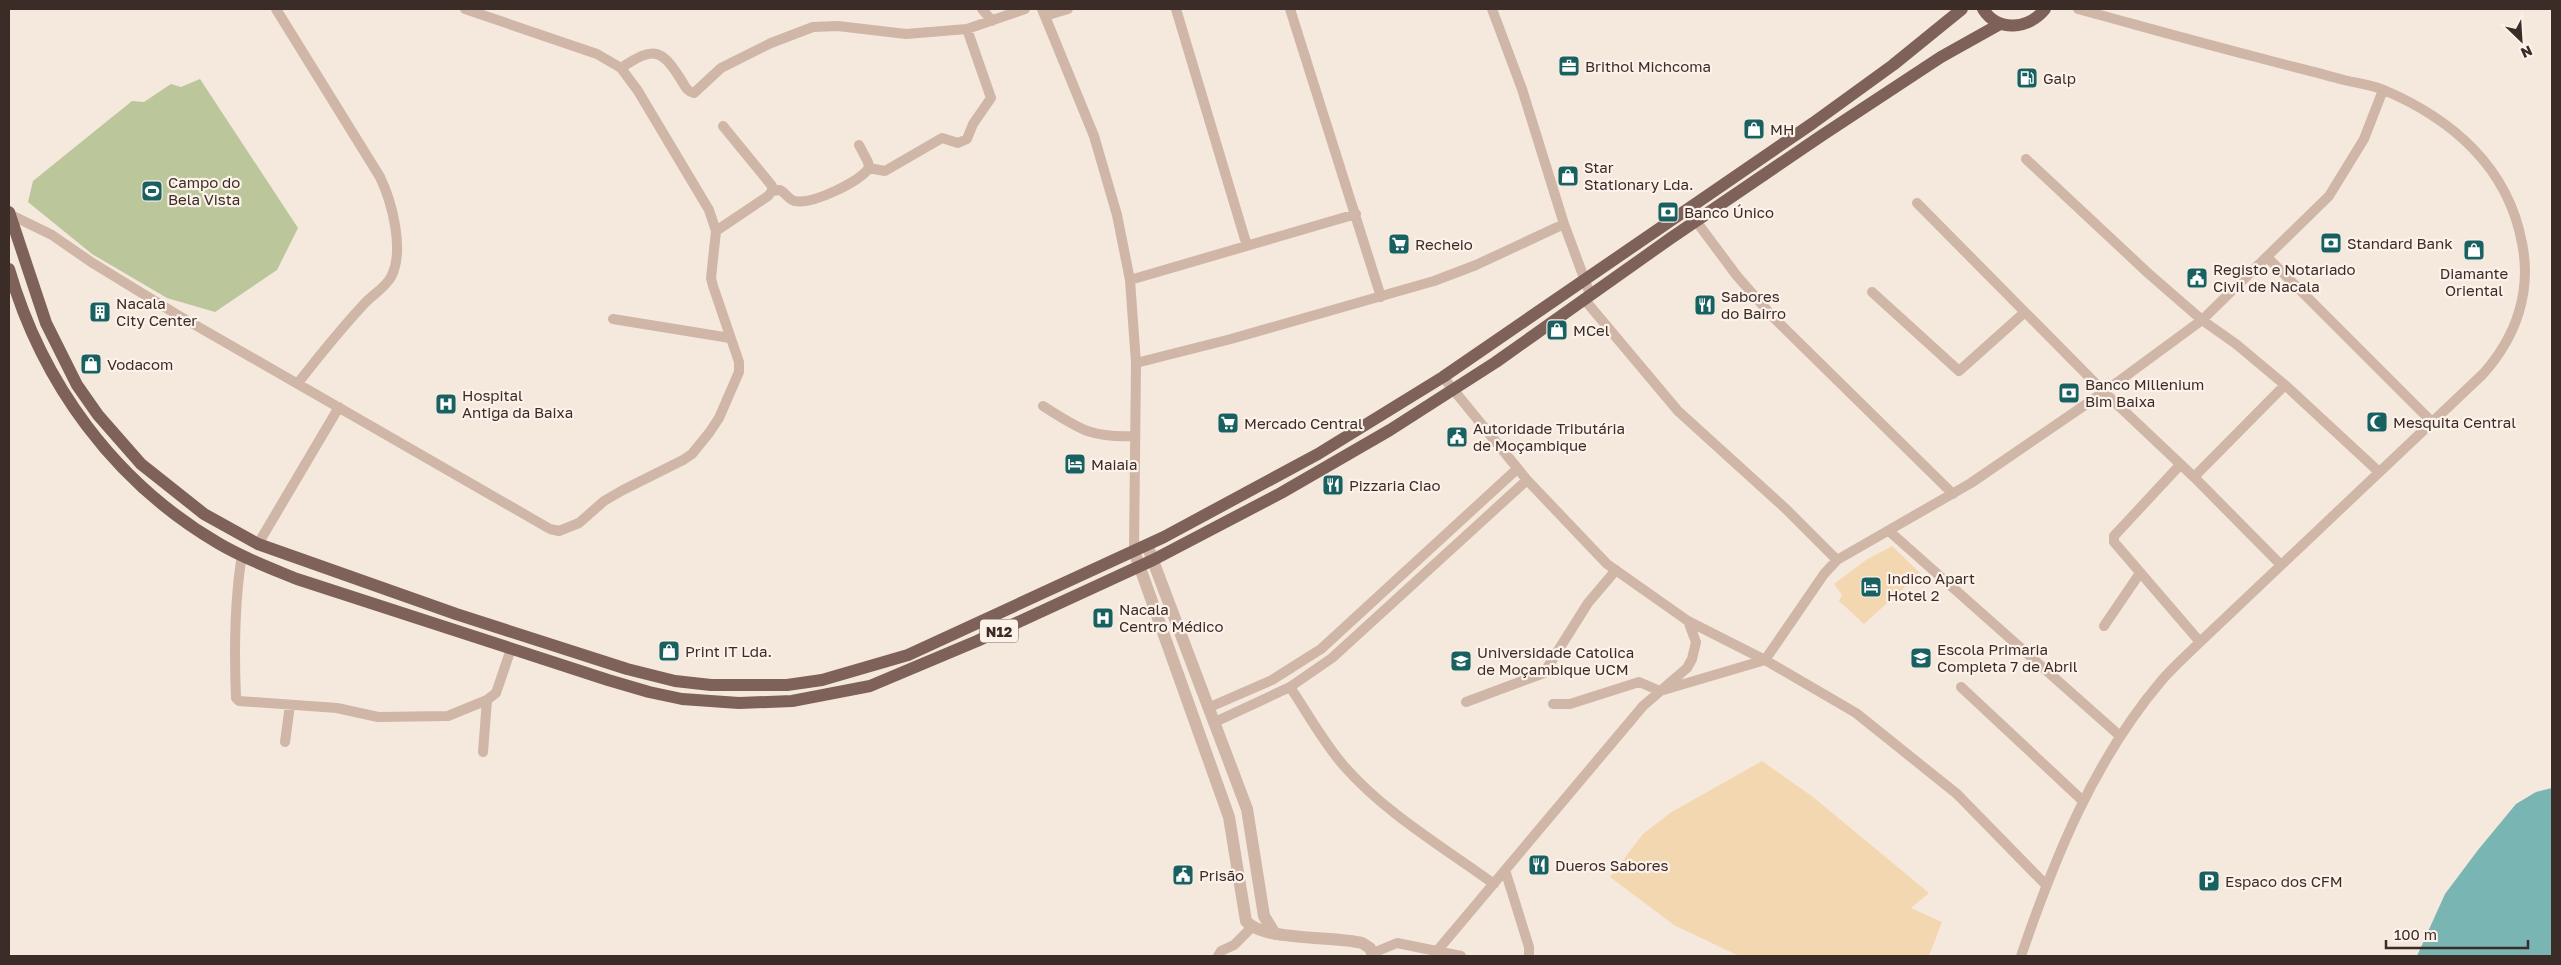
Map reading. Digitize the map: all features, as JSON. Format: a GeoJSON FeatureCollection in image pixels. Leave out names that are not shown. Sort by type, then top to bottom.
{"type":"FeatureCollection","features":[{"type":"Feature","properties":{"kind":"main road","name":"N12"},"geometry":{"type":"LineString","coordinates":[[9,214],[46,323],[77,385],[98,415],[141,464],[170,490],[204,514],[258,544],[456,614],[627,669],[675,681],[751,686],[787,685],[822,680],[908,655],[1147,545],[1272,480],[1366,426],[1443,377],[1583,279],[1813,123],[1893,65],[1962,9]]}},
{"type":"Feature","properties":{"kind":"main road"},"geometry":{"type":"LineString","coordinates":[[1983,9],[1992,19],[2000,24],[2012,26],[2032,21],[2044,9]]}},
{"type":"Feature","properties":{"kind":"main road","name":"N12"},"geometry":{"type":"LineString","coordinates":[[9,269],[38,349],[59,387],[93,436],[154,497],[218,543],[297,579],[649,692],[682,699],[738,703],[814,698],[870,686],[893,678],[1153,560],[1281,493],[1453,391],[1821,136],[1941,57],[2000,24]]}},
{"type":"Feature","properties":{"kind":"main road"},"geometry":{"type":"LineString","coordinates":[[1813,123],[1821,136]]}},
{"type":"Feature","properties":{"kind":"street"},"geometry":{"type":"LineString","coordinates":[[276,9],[380,177],[386,190],[397,244],[392,276],[363,304],[298,383]]}},
{"type":"Feature","properties":{"kind":"street"},"geometry":{"type":"LineString","coordinates":[[9,214],[52,235],[91,262],[176,314],[550,529],[559,531],[578,523],[622,490],[692,454],[719,418],[737,381],[739,362],[711,278],[716,231],[700,195],[671,151],[638,91],[621,68],[597,54],[465,9]]}},
{"type":"Feature","properties":{"kind":"street"},"geometry":{"type":"LineString","coordinates":[[982,9],[992,21]]}},
{"type":"Feature","properties":{"kind":"street"},"geometry":{"type":"LineString","coordinates":[[621,68],[638,56],[653,52],[662,56],[672,66],[685,87],[694,93],[728,64],[771,43],[814,27],[838,26],[906,34],[967,29],[1024,9]]}},
{"type":"Feature","properties":{"kind":"street"},"geometry":{"type":"LineString","coordinates":[[1068,9],[1044,13],[1094,136],[1117,215],[1130,280],[1136,363],[1134,551],[1229,817],[1244,916],[1251,928],[1275,934],[1358,942],[1366,945],[1373,955],[1397,943],[1460,956]]}},
{"type":"Feature","properties":{"kind":"street"},"geometry":{"type":"LineString","coordinates":[[1176,9],[1247,246]]}},
{"type":"Feature","properties":{"kind":"street"},"geometry":{"type":"LineString","coordinates":[[1290,9],[1381,297]]}},
{"type":"Feature","properties":{"kind":"street"},"geometry":{"type":"LineString","coordinates":[[1492,9],[1522,89],[1583,279],[1587,297],[1678,411],[1786,509],[1838,560]]}},
{"type":"Feature","properties":{"kind":"street"},"geometry":{"type":"LineString","coordinates":[[2022,956],[2046,885],[2083,802],[2120,736],[2164,678],[2378,471],[2483,374],[2509,340],[2524,295],[2525,255],[2516,217],[2508,196],[2486,161],[2471,144],[2437,117],[2383,90],[2078,9]]}},
{"type":"Feature","properties":{"kind":"street"},"geometry":{"type":"LineString","coordinates":[[869,168],[885,170],[942,138],[958,143],[967,139],[972,124],[991,98],[967,29]]}},
{"type":"Feature","properties":{"kind":"street"},"geometry":{"type":"LineString","coordinates":[[1553,704],[1570,704],[1639,682],[1660,691],[1764,660],[1824,574],[1838,560],[1953,494],[2104,392],[2202,320],[2268,258],[2329,196],[2338,184],[2364,138],[2383,90]]}},
{"type":"Feature","properties":{"kind":"street"},"geometry":{"type":"LineString","coordinates":[[723,126],[772,186],[772,191]]}},
{"type":"Feature","properties":{"kind":"street"},"geometry":{"type":"LineString","coordinates":[[716,231],[768,196],[772,191],[780,190],[794,201],[800,201],[830,194],[845,186],[864,174],[869,168],[859,145]]}},
{"type":"Feature","properties":{"kind":"street"},"geometry":{"type":"LineString","coordinates":[[2026,159],[2202,320],[2236,344],[2286,385],[2378,471]]}},
{"type":"Feature","properties":{"kind":"street"},"geometry":{"type":"LineString","coordinates":[[1917,203],[2104,392],[2194,477],[2281,565]]}},
{"type":"Feature","properties":{"kind":"street"},"geometry":{"type":"LineString","coordinates":[[1130,280],[1356,214]]}},
{"type":"Feature","properties":{"kind":"street"},"geometry":{"type":"LineString","coordinates":[[1696,221],[1737,276],[1773,317],[1953,494]]}},
{"type":"Feature","properties":{"kind":"street"},"geometry":{"type":"LineString","coordinates":[[1136,363],[1381,297],[1476,265],[1564,224]]}},
{"type":"Feature","properties":{"kind":"street"},"geometry":{"type":"LineString","coordinates":[[2268,258],[2432,423]]}},
{"type":"Feature","properties":{"kind":"street"},"geometry":{"type":"LineString","coordinates":[[1872,292],[1959,371],[2025,312]]}},
{"type":"Feature","properties":{"kind":"street"},"geometry":{"type":"LineString","coordinates":[[613,319],[730,338]]}},
{"type":"Feature","properties":{"kind":"street"},"geometry":{"type":"LineString","coordinates":[[1443,377],[1526,480],[1616,570],[1688,621],[1764,660],[1856,713],[1957,794],[2046,885]]}},
{"type":"Feature","properties":{"kind":"street"},"geometry":{"type":"LineString","coordinates":[[2194,477],[2286,385]]}},
{"type":"Feature","properties":{"kind":"street"},"geometry":{"type":"LineString","coordinates":[[1043,406],[1090,434],[1111,438],[1135,436]]}},
{"type":"Feature","properties":{"kind":"street"},"geometry":{"type":"LineString","coordinates":[[258,544],[339,407]]}},
{"type":"Feature","properties":{"kind":"street"},"geometry":{"type":"LineString","coordinates":[[2180,464],[2114,536],[2116,546],[2200,642]]}},
{"type":"Feature","properties":{"kind":"street"},"geometry":{"type":"LineString","coordinates":[[1210,707],[1272,680],[1321,649],[1517,469]]}},
{"type":"Feature","properties":{"kind":"street"},"geometry":{"type":"LineString","coordinates":[[1215,722],[1290,687],[1332,658],[1526,480]]}},
{"type":"Feature","properties":{"kind":"street"},"geometry":{"type":"LineString","coordinates":[[1134,524],[1147,545],[1153,560],[1210,707],[1246,809],[1264,916],[1275,934]]}},
{"type":"Feature","properties":{"kind":"street"},"geometry":{"type":"LineString","coordinates":[[1889,531],[2120,736]]}},
{"type":"Feature","properties":{"kind":"street"},"geometry":{"type":"LineString","coordinates":[[242,555],[234,630],[236,698],[239,701],[337,708],[378,717],[452,714],[487,700],[496,693],[511,649]]}},
{"type":"Feature","properties":{"kind":"street"},"geometry":{"type":"LineString","coordinates":[[1466,702],[1544,673],[1588,603],[1616,570]]}},
{"type":"Feature","properties":{"kind":"street"},"geometry":{"type":"LineString","coordinates":[[2104,626],[2140,573]]}},
{"type":"Feature","properties":{"kind":"street"},"geometry":{"type":"LineString","coordinates":[[1437,951],[1643,706],[1679,676],[1692,659],[1696,642],[1688,621]]}},
{"type":"Feature","properties":{"kind":"street"},"geometry":{"type":"LineString","coordinates":[[1290,687],[1343,765],[1362,785],[1390,809],[1494,884]]}},
{"type":"Feature","properties":{"kind":"street"},"geometry":{"type":"LineString","coordinates":[[1961,687],[2083,802]]}},
{"type":"Feature","properties":{"kind":"street"},"geometry":{"type":"LineString","coordinates":[[483,752],[487,700]]}},
{"type":"Feature","properties":{"kind":"street"},"geometry":{"type":"LineString","coordinates":[[285,742],[290,705]]}},
{"type":"Feature","properties":{"kind":"street"},"geometry":{"type":"LineString","coordinates":[[1506,870],[1532,956]]}},
{"type":"Feature","properties":{"kind":"street"},"geometry":{"type":"LineString","coordinates":[[1218,956],[1221,951],[1234,944],[1251,928]]}},
{"type":"Feature","properties":{"kind":"green space","name":"Campo do Bela Vista"},"geometry":{"type":"Polygon","coordinates":[[[200,79],[298,228],[277,270],[215,312],[167,298],[92,254],[28,202],[33,181],[132,101],[144,102],[171,84],[181,87],[200,79]]]}},
{"type":"Feature","properties":{"kind":"sand"},"geometry":{"type":"Polygon","coordinates":[[[1892,546],[1920,573],[1864,624],[1839,601],[1842,595],[1834,584],[1866,560],[1892,546]]]}},
{"type":"Feature","properties":{"kind":"sand"},"geometry":{"type":"Polygon","coordinates":[[[1762,761],[1813,797],[1929,893],[1911,908],[1942,922],[1929,956],[1739,956],[1674,925],[1610,877],[1643,834],[1670,813],[1762,761]]]}},
{"type":"Feature","properties":{"kind":"water"},"geometry":{"type":"Polygon","coordinates":[[[2552,788],[2552,956],[2417,956],[2445,894],[2478,850],[2516,804],[2536,792],[2552,788]]]}},
{"type":"Feature","properties":{"kind":"place","name":"Brithol Michcoma"},"geometry":{"type":"Point","coordinates":[1569,66]}},
{"type":"Feature","properties":{"kind":"place","name":"Galp"},"geometry":{"type":"Point","coordinates":[2027,78]}},
{"type":"Feature","properties":{"kind":"place","name":"MH"},"geometry":{"type":"Point","coordinates":[1754,129]}},
{"type":"Feature","properties":{"kind":"place","name":"Star Stationary Lda."},"geometry":{"type":"Point","coordinates":[1568,176]}},
{"type":"Feature","properties":{"kind":"place","name":"Campo do Bela Vista"},"geometry":{"type":"Point","coordinates":[152,191]}},
{"type":"Feature","properties":{"kind":"place","name":"Banco Único"},"geometry":{"type":"Point","coordinates":[1668,212]}},
{"type":"Feature","properties":{"kind":"place","name":"Standard Bank"},"geometry":{"type":"Point","coordinates":[2331,243]}},
{"type":"Feature","properties":{"kind":"place","name":"Recheio"},"geometry":{"type":"Point","coordinates":[1399,244]}},
{"type":"Feature","properties":{"kind":"place","name":"Diamante Oriental"},"geometry":{"type":"Point","coordinates":[2474,250]}},
{"type":"Feature","properties":{"kind":"place","name":"Registo e Notariado Civil de Nacala"},"geometry":{"type":"Point","coordinates":[2197,278]}},
{"type":"Feature","properties":{"kind":"place","name":"Sabores do Bairro"},"geometry":{"type":"Point","coordinates":[1705,305]}},
{"type":"Feature","properties":{"kind":"place","name":"Nacala City Center"},"geometry":{"type":"Point","coordinates":[100,312]}},
{"type":"Feature","properties":{"kind":"place","name":"MCel"},"geometry":{"type":"Point","coordinates":[1557,330]}},
{"type":"Feature","properties":{"kind":"place","name":"Vodacom"},"geometry":{"type":"Point","coordinates":[91,364]}},
{"type":"Feature","properties":{"kind":"place","name":"Banco Millenium Bim Baixa"},"geometry":{"type":"Point","coordinates":[2069,393]}},
{"type":"Feature","properties":{"kind":"place","name":"Hospital Antiga da Baixa"},"geometry":{"type":"Point","coordinates":[446,404]}},
{"type":"Feature","properties":{"kind":"place","name":"Mesquita Central"},"geometry":{"type":"Point","coordinates":[2377,422]}},
{"type":"Feature","properties":{"kind":"place","name":"Mercado Central"},"geometry":{"type":"Point","coordinates":[1228,423]}},
{"type":"Feature","properties":{"kind":"place","name":"Autoridade Tributária de Moçambique"},"geometry":{"type":"Point","coordinates":[1457,437]}},
{"type":"Feature","properties":{"kind":"place","name":"Maiaia"},"geometry":{"type":"Point","coordinates":[1075,464]}},
{"type":"Feature","properties":{"kind":"place","name":"Pizzaria Ciao"},"geometry":{"type":"Point","coordinates":[1333,485]}},
{"type":"Feature","properties":{"kind":"place","name":"Indico Apart Hotel 2"},"geometry":{"type":"Point","coordinates":[1871,587]}},
{"type":"Feature","properties":{"kind":"place","name":"Nacala Centro Médico"},"geometry":{"type":"Point","coordinates":[1103,618]}},
{"type":"Feature","properties":{"kind":"place","name":"Print IT Lda."},"geometry":{"type":"Point","coordinates":[669,651]}},
{"type":"Feature","properties":{"kind":"place","name":"Escola Primaria Completa 7 de Abril"},"geometry":{"type":"Point","coordinates":[1921,658]}},
{"type":"Feature","properties":{"kind":"place","name":"Universidade Catolica de Moçambique UCM"},"geometry":{"type":"Point","coordinates":[1461,661]}},
{"type":"Feature","properties":{"kind":"place","name":"Dueros Sabores"},"geometry":{"type":"Point","coordinates":[1539,865]}},
{"type":"Feature","properties":{"kind":"place","name":"Prisão"},"geometry":{"type":"Point","coordinates":[1183,875]}},
{"type":"Feature","properties":{"kind":"place","name":"Espaco dos CFM"},"geometry":{"type":"Point","coordinates":[2209,881]}}]}
